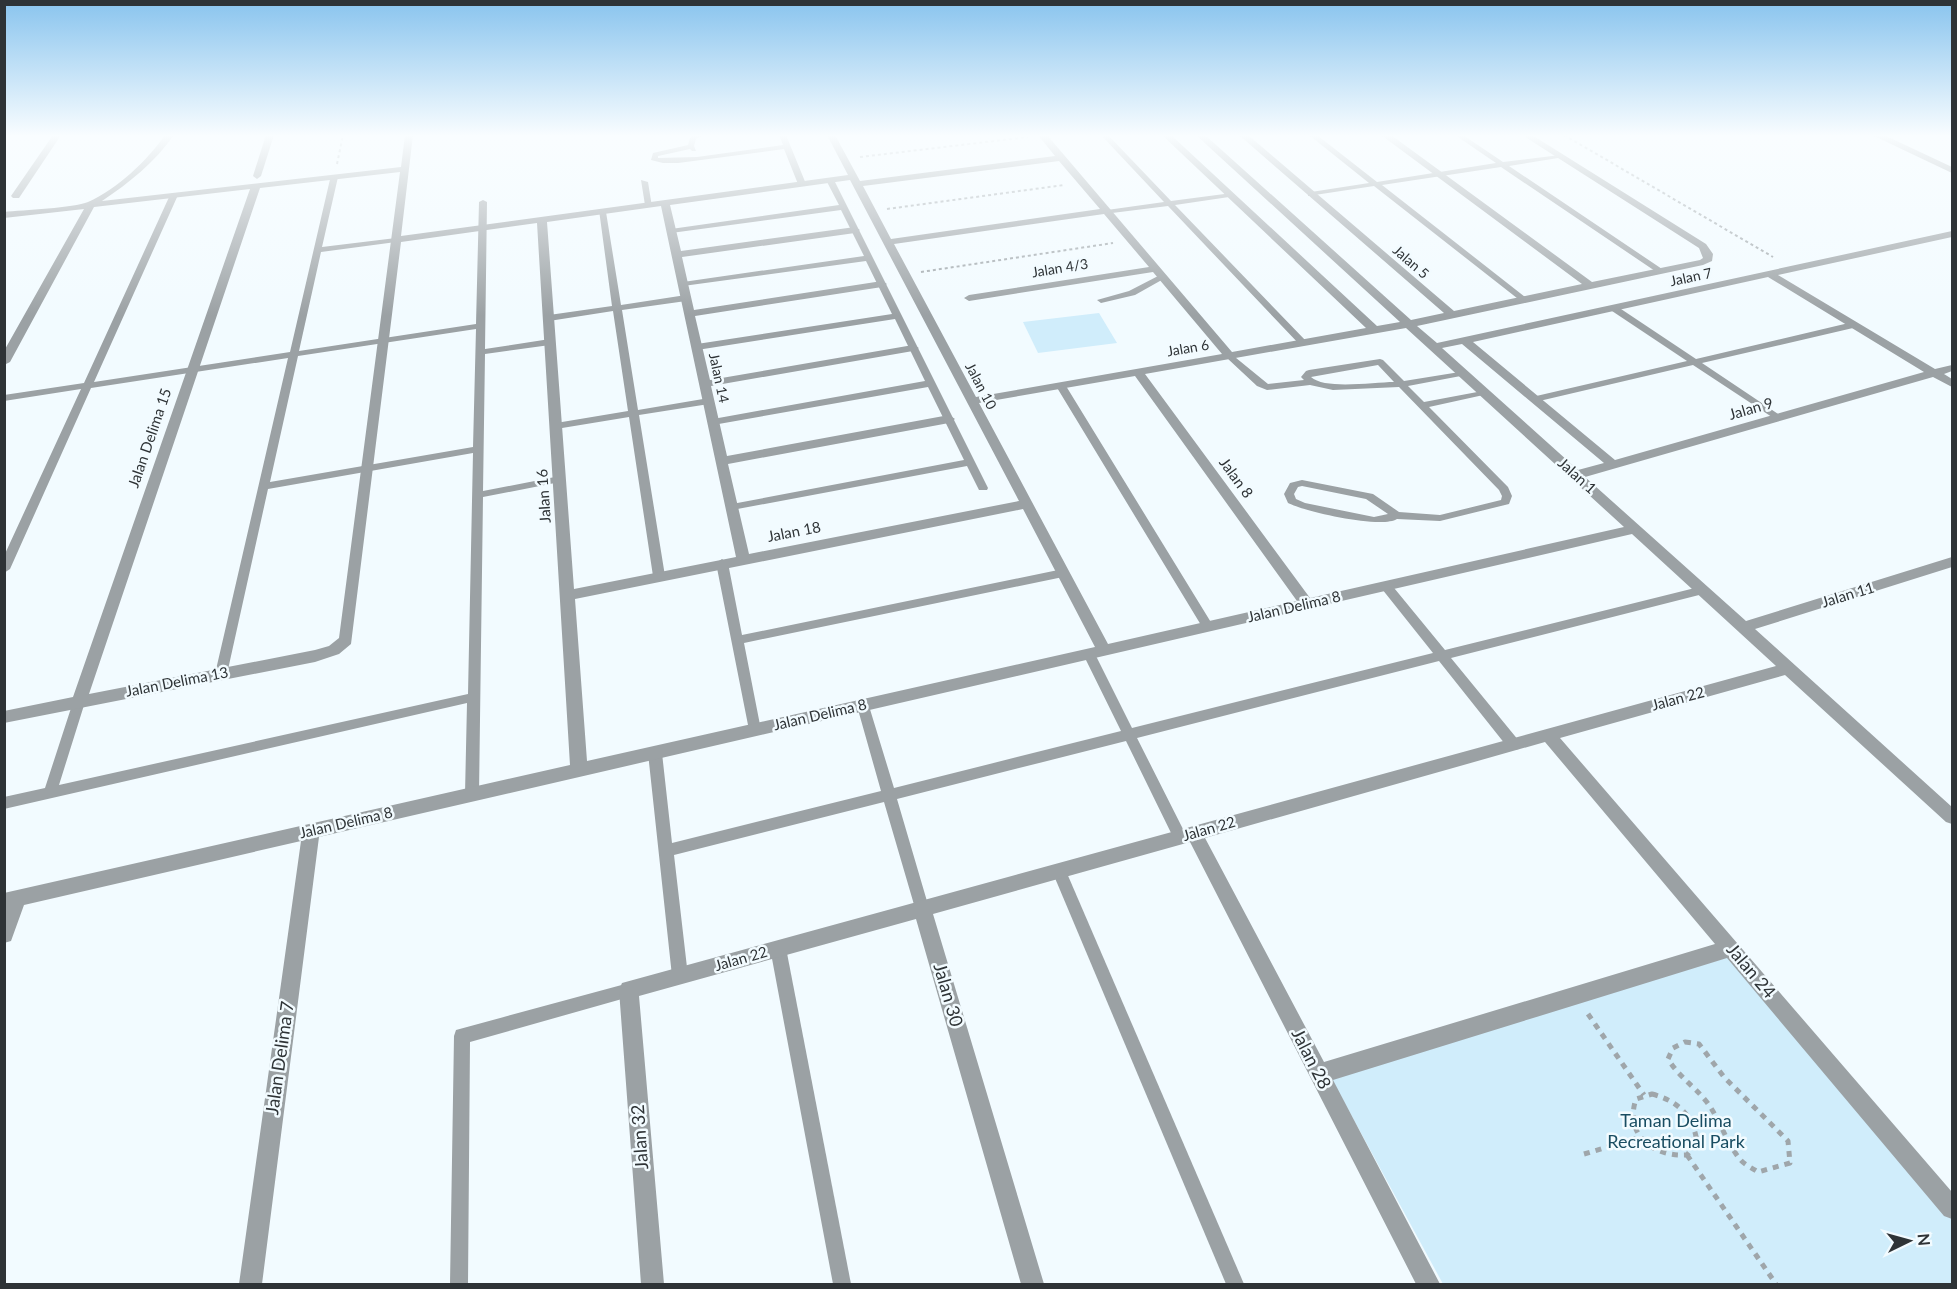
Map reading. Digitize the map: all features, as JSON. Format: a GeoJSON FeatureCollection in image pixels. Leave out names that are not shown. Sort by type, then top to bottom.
{"type":"FeatureCollection","features":[{"type":"Feature","properties":{"kind":"street"},"geometry":{"type":"LineString","coordinates":[[4,362],[92,204],[105,195]]}},
{"type":"Feature","properties":{"kind":"street"},"geometry":{"type":"LineString","coordinates":[[112,202],[120,195]]}},
{"type":"Feature","properties":{"kind":"street"},"geometry":{"type":"LineString","coordinates":[[6,216],[173,195]]}},
{"type":"Feature","properties":{"kind":"street","name":"Jalan Delima 15"},"geometry":{"type":"LineString","coordinates":[[79,702],[251,195]]}},
{"type":"Feature","properties":{"kind":"street"},"geometry":{"type":"LineString","coordinates":[[368,468],[402,195]]}},
{"type":"Feature","properties":{"kind":"street"},"geometry":{"type":"LineString","coordinates":[[396,240],[722,195]]}},
{"type":"Feature","properties":{"kind":"street","name":"Jalan 10"},"geometry":{"type":"LineString","coordinates":[[863,195],[1062,573],[1096,652]]}},
{"type":"Feature","properties":{"kind":"street"},"geometry":{"type":"LineString","coordinates":[[1093,195],[1230,356]]}},
{"type":"Feature","properties":{"kind":"street"},"geometry":{"type":"LineString","coordinates":[[1229,195],[1374,330]]}},
{"type":"Feature","properties":{"kind":"street","name":"Jalan 1"},"geometry":{"type":"LineString","coordinates":[[1267,195],[1953,816]]}},
{"type":"Feature","properties":{"kind":"street","name":"Jalan 5"},"geometry":{"type":"LineString","coordinates":[[1312,195],[1452,315]]}},
{"type":"Feature","properties":{"kind":"street"},"geometry":{"type":"LineString","coordinates":[[1467,195],[1592,286]]}},
{"type":"Feature","properties":{"kind":"street","name":"Jalan 6"},"geometry":{"type":"LineString","coordinates":[[972,401],[1409,324],[1703,262],[1708,259],[1703,246],[1621,195]]}},
{"type":"Feature","properties":{"kind":"street","name":"Jalan 14"},"geometry":{"type":"LineString","coordinates":[[665,203],[743,559]]}},
{"type":"Feature","properties":{"kind":"street"},"geometry":{"type":"LineString","coordinates":[[888,242],[1107,211]]}},
{"type":"Feature","properties":{"kind":"street","name":"Jalan 16"},"geometry":{"type":"LineString","coordinates":[[542,220],[579,770]]}},
{"type":"Feature","properties":{"kind":"street"},"geometry":{"type":"LineString","coordinates":[[676,255],[855,230]]}},
{"type":"Feature","properties":{"kind":"street","name":"Jalan 7"},"geometry":{"type":"LineString","coordinates":[[1434,347],[1953,234]]}},
{"type":"Feature","properties":{"kind":"street","name":"Jalan 4/3"},"geometry":{"type":"LineString","coordinates":[[969,298],[1159,273]]}},
{"type":"Feature","properties":{"kind":"street"},"geometry":{"type":"LineString","coordinates":[[1771,275],[1953,384]]}},
{"type":"Feature","properties":{"kind":"street"},"geometry":{"type":"LineString","coordinates":[[689,314],[882,284]]}},
{"type":"Feature","properties":{"kind":"street"},"geometry":{"type":"LineString","coordinates":[[1465,341],[1614,465]]}},
{"type":"Feature","properties":{"kind":"street"},"geometry":{"type":"LineString","coordinates":[[705,384],[913,348]]}},
{"type":"Feature","properties":{"kind":"street","name":"Jalan 9"},"geometry":{"type":"LineString","coordinates":[[1576,475],[1953,368]]}},
{"type":"Feature","properties":{"kind":"street","name":"Jalan 8"},"geometry":{"type":"LineString","coordinates":[[1138,372],[1307,604]]}},
{"type":"Feature","properties":{"kind":"street"},"geometry":{"type":"LineString","coordinates":[[722,461],[949,419]]}},
{"type":"Feature","properties":{"kind":"street","name":"Jalan Delima 13"},"geometry":{"type":"LineString","coordinates":[[4,717],[315,656],[334,650],[346,640],[368,468]]}},
{"type":"Feature","properties":{"kind":"street","name":"Jalan 18"},"geometry":{"type":"LineString","coordinates":[[568,595],[1026,504]]}},
{"type":"Feature","properties":{"kind":"street","name":"Jalan Delima 8"},"geometry":{"type":"LineString","coordinates":[[11,899],[1636,529]]}},
{"type":"Feature","properties":{"kind":"street","name":"Jalan 11"},"geometry":{"type":"LineString","coordinates":[[1744,627],[1953,562]]}},
{"type":"Feature","properties":{"kind":"street","name":"Jalan 22"},"geometry":{"type":"LineString","coordinates":[[629,990],[1790,668]]}},
{"type":"Feature","properties":{"kind":"street","name":"Jalan 24"},"geometry":{"type":"LineString","coordinates":[[1548,735],[1953,1208]]}},
{"type":"Feature","properties":{"kind":"street","name":"Jalan Delima 7"},"geometry":{"type":"LineString","coordinates":[[250,1284],[311,831]]}},
{"type":"Feature","properties":{"kind":"street","name":"Jalan 28"},"geometry":{"type":"LineString","coordinates":[[1187,835],[1319,1074],[1428,1284]]}},
{"type":"Feature","properties":{"kind":"street"},"geometry":{"type":"LineString","coordinates":[[4,935],[11,899]]}},
{"type":"Feature","properties":{"kind":"street","name":"Jalan 30"},"geometry":{"type":"LineString","coordinates":[[922,909],[1033,1284]]}},
{"type":"Feature","properties":{"kind":"street"},"geometry":{"type":"LineString","coordinates":[[1319,1074],[1732,948]]}},
{"type":"Feature","properties":{"kind":"street","name":"Jalan 32"},"geometry":{"type":"LineString","coordinates":[[629,990],[652,1284]]}},
{"type":"Feature","properties":{"kind":"lane"},"geometry":{"type":"LineString","coordinates":[[4,569],[174,195]]}},
{"type":"Feature","properties":{"kind":"lane"},"geometry":{"type":"LineString","coordinates":[[221,674],[330,195]]}},
{"type":"Feature","properties":{"kind":"lane"},"geometry":{"type":"LineString","coordinates":[[647,195],[649,205]]}},
{"type":"Feature","properties":{"kind":"lane"},"geometry":{"type":"LineString","coordinates":[[837,195],[983,488]]}},
{"type":"Feature","properties":{"kind":"lane"},"geometry":{"type":"LineString","coordinates":[[1161,195],[1302,343]]}},
{"type":"Feature","properties":{"kind":"lane"},"geometry":{"type":"LineString","coordinates":[[1107,211],[1228,195]]}},
{"type":"Feature","properties":{"kind":"lane"},"geometry":{"type":"LineString","coordinates":[[1388,195],[1525,300]]}},
{"type":"Feature","properties":{"kind":"lane"},"geometry":{"type":"LineString","coordinates":[[1547,195],[1661,271]]}},
{"type":"Feature","properties":{"kind":"lane"},"geometry":{"type":"LineString","coordinates":[[472,794],[483,202]]}},
{"type":"Feature","properties":{"kind":"lane"},"geometry":{"type":"LineString","coordinates":[[671,231],[843,207]]}},
{"type":"Feature","properties":{"kind":"lane"},"geometry":{"type":"LineString","coordinates":[[602,212],[658,576]]}},
{"type":"Feature","properties":{"kind":"lane"},"geometry":{"type":"LineString","coordinates":[[318,250],[396,240]]}},
{"type":"Feature","properties":{"kind":"lane"},"geometry":{"type":"LineString","coordinates":[[682,284],[869,258]]}},
{"type":"Feature","properties":{"kind":"lane"},"geometry":{"type":"LineString","coordinates":[[1101,300],[1132,293],[1159,273]]}},
{"type":"Feature","properties":{"kind":"lane"},"geometry":{"type":"LineString","coordinates":[[549,318],[686,298]]}},
{"type":"Feature","properties":{"kind":"lane"},"geometry":{"type":"LineString","coordinates":[[1615,309],[1778,418]]}},
{"type":"Feature","properties":{"kind":"lane"},"geometry":{"type":"LineString","coordinates":[[697,347],[898,316]]}},
{"type":"Feature","properties":{"kind":"lane"},"geometry":{"type":"LineString","coordinates":[[1535,399],[1853,325]]}},
{"type":"Feature","properties":{"kind":"lane"},"geometry":{"type":"LineString","coordinates":[[4,398],[480,326]]}},
{"type":"Feature","properties":{"kind":"lane"},"geometry":{"type":"LineString","coordinates":[[480,352],[550,342]]}},
{"type":"Feature","properties":{"kind":"lane"},"geometry":{"type":"LineString","coordinates":[[1230,356],[1260,384],[1267,387],[1310,382],[1333,387],[1402,384],[1463,373]]}},
{"type":"Feature","properties":{"kind":"lane"},"geometry":{"type":"LineString","coordinates":[[1310,382],[1306,377],[1309,373],[1376,361],[1383,364],[1504,489],[1507,496],[1505,502],[1440,518],[1393,515],[1392,518],[1374,520],[1302,506],[1292,501],[1289,494],[1294,484],[1302,483],[1369,496],[1384,504],[1394,513],[1393,515]]}},
{"type":"Feature","properties":{"kind":"lane"},"geometry":{"type":"LineString","coordinates":[[713,422],[932,384]]}},
{"type":"Feature","properties":{"kind":"lane"},"geometry":{"type":"LineString","coordinates":[[1060,386],[1208,627]]}},
{"type":"Feature","properties":{"kind":"lane"},"geometry":{"type":"LineString","coordinates":[[1423,405],[1485,392]]}},
{"type":"Feature","properties":{"kind":"lane"},"geometry":{"type":"LineString","coordinates":[[556,426],[708,401]]}},
{"type":"Feature","properties":{"kind":"lane"},"geometry":{"type":"LineString","coordinates":[[264,486],[478,449]]}},
{"type":"Feature","properties":{"kind":"lane"},"geometry":{"type":"LineString","coordinates":[[732,507],[970,462]]}},
{"type":"Feature","properties":{"kind":"lane"},"geometry":{"type":"LineString","coordinates":[[478,495],[560,479]]}},
{"type":"Feature","properties":{"kind":"lane"},"geometry":{"type":"LineString","coordinates":[[722,563],[754,730]]}},
{"type":"Feature","properties":{"kind":"lane"},"geometry":{"type":"LineString","coordinates":[[737,640],[1062,573]]}},
{"type":"Feature","properties":{"kind":"lane"},"geometry":{"type":"LineString","coordinates":[[1386,586],[1514,745]]}},
{"type":"Feature","properties":{"kind":"lane"},"geometry":{"type":"LineString","coordinates":[[666,851],[1703,590]]}},
{"type":"Feature","properties":{"kind":"lane"},"geometry":{"type":"LineString","coordinates":[[1096,652],[1130,735],[1187,835]]}},
{"type":"Feature","properties":{"kind":"lane"},"geometry":{"type":"LineString","coordinates":[[4,803],[474,698]]}},
{"type":"Feature","properties":{"kind":"lane"},"geometry":{"type":"LineString","coordinates":[[50,793],[79,702]]}},
{"type":"Feature","properties":{"kind":"lane","name":"Jalan 30"},"geometry":{"type":"LineString","coordinates":[[862,706],[922,909]]}},
{"type":"Feature","properties":{"kind":"lane"},"geometry":{"type":"LineString","coordinates":[[655,753],[680,976]]}},
{"type":"Feature","properties":{"kind":"lane"},"geometry":{"type":"LineString","coordinates":[[1059,871],[1234,1284]]}},
{"type":"Feature","properties":{"kind":"lane"},"geometry":{"type":"LineString","coordinates":[[778,948],[842,1284]]}},
{"type":"Feature","properties":{"kind":"lane"},"geometry":{"type":"LineString","coordinates":[[459,1284],[462,1036],[629,990]]}},
{"type":"Feature","properties":{"kind":"path"},"geometry":{"type":"LineString","coordinates":[[872,212],[995,195]]}},
{"type":"Feature","properties":{"kind":"path"},"geometry":{"type":"LineString","coordinates":[[1667,195],[1795,270]]}},
{"type":"Feature","properties":{"kind":"path"},"geometry":{"type":"LineString","coordinates":[[905,274],[1131,240]]}},
{"type":"Feature","properties":{"kind":"path"},"geometry":{"type":"LineString","coordinates":[[1576,996],[1644,1095]]}},
{"type":"Feature","properties":{"kind":"path"},"geometry":{"type":"LineString","coordinates":[[1685,1042],[1699,1044],[1724,1077],[1788,1141],[1790,1162],[1758,1172],[1740,1160],[1723,1133],[1719,1118],[1704,1098],[1680,1076],[1668,1059],[1673,1048],[1685,1042]]}},
{"type":"Feature","properties":{"kind":"path"},"geometry":{"type":"LineString","coordinates":[[1644,1095],[1661,1096],[1679,1106],[1687,1114],[1696,1134],[1697,1143],[1687,1155],[1669,1156],[1648,1146],[1641,1137],[1634,1126],[1632,1107],[1636,1099],[1644,1095]]}},
{"type":"Feature","properties":{"kind":"path"},"geometry":{"type":"LineString","coordinates":[[1584,1154],[1641,1137]]}},
{"type":"Feature","properties":{"kind":"path"},"geometry":{"type":"LineString","coordinates":[[1687,1155],[1776,1284]]}},
{"type":"Feature","properties":{"kind":"green space"},"geometry":{"type":"Polygon","coordinates":[[[1099,313],[1117,343],[1038,353],[1023,322],[1099,313]]]}},
{"type":"Feature","properties":{"kind":"green space","name":"Taman Delima Recreational Park"},"geometry":{"type":"Polygon","coordinates":[[[1729,957],[1952,1215],[1952,1284],[1443,1284],[1330,1076],[1729,957]]]}}]}
